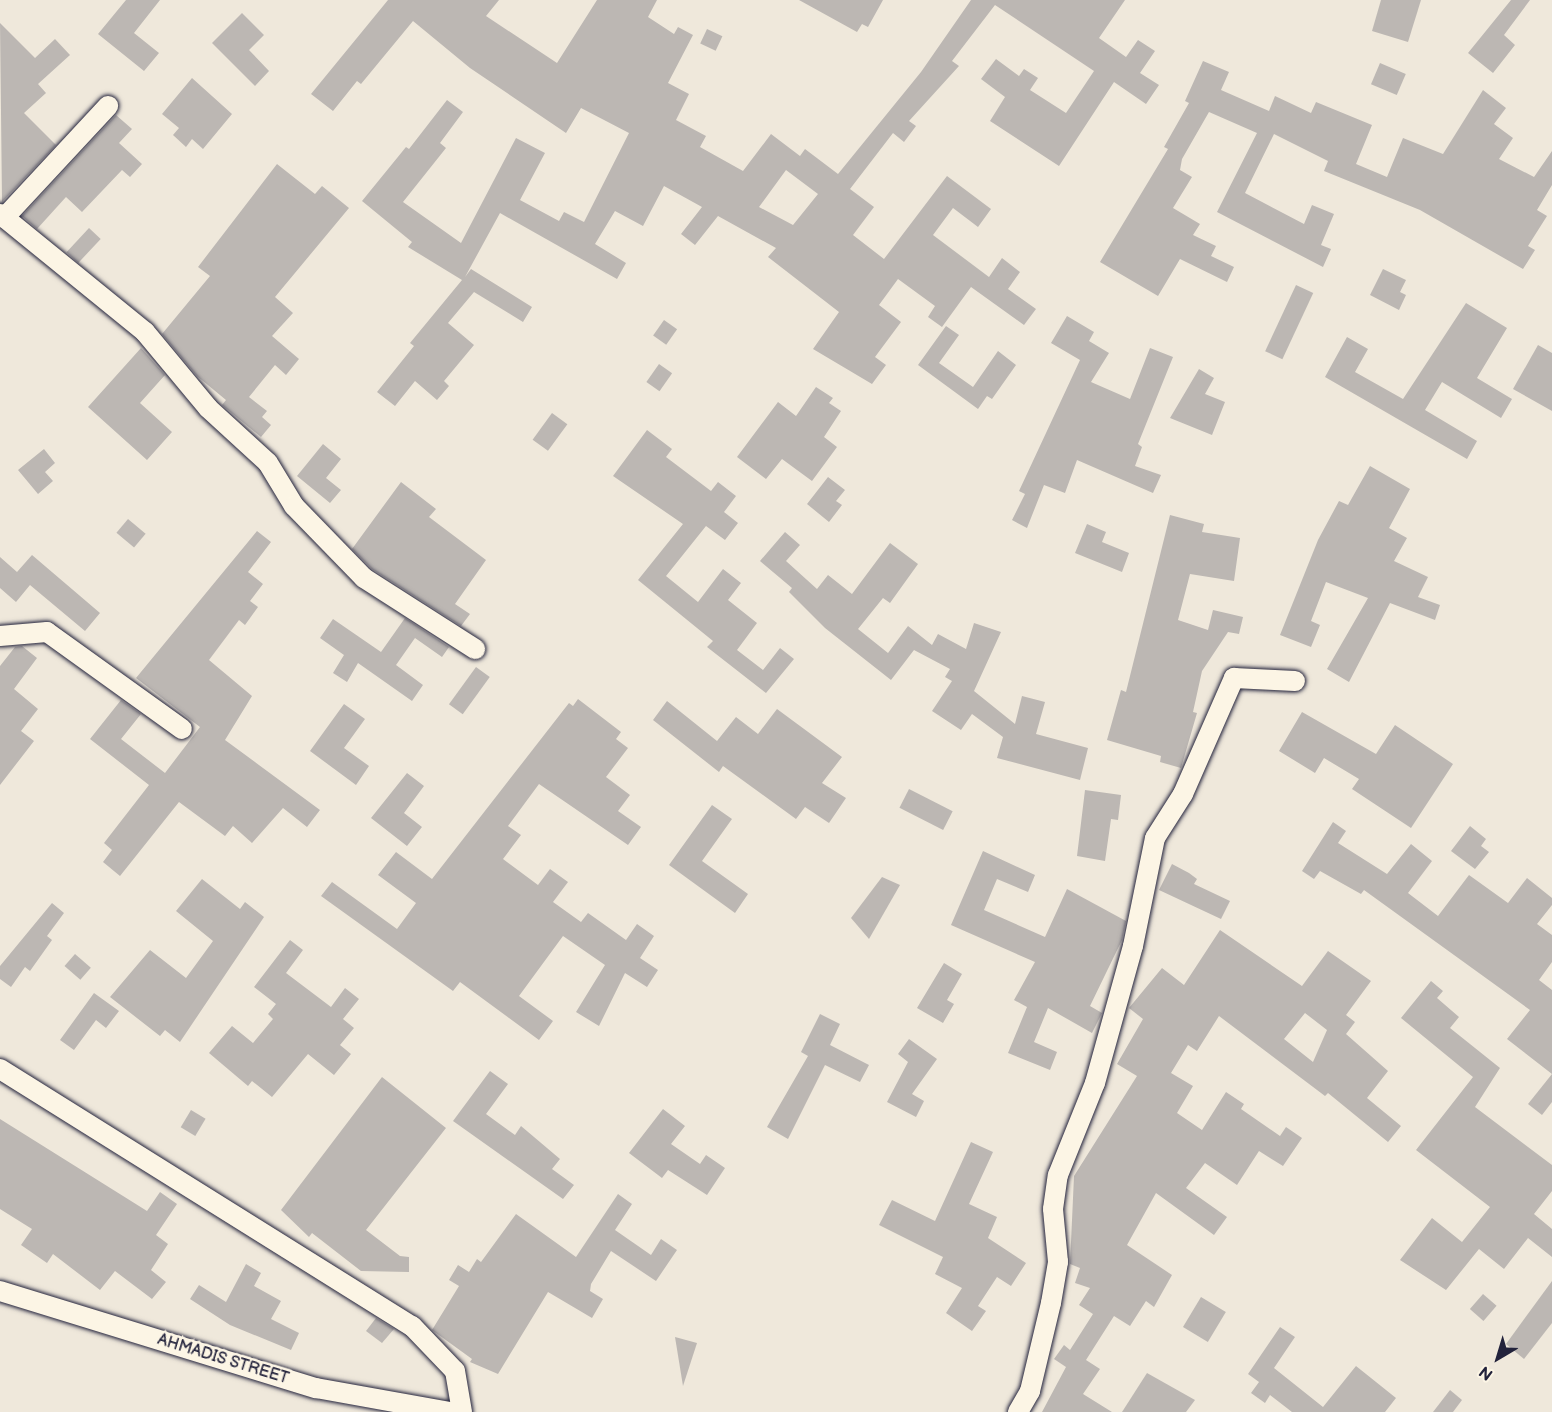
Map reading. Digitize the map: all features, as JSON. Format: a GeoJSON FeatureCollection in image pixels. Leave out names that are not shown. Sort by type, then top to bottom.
{"type":"FeatureCollection","features":[{"type":"Feature","properties":{"kind":"street"},"geometry":{"type":"LineString","coordinates":[[108,106],[2,216],[146,332],[208,408],[268,463],[294,506],[364,578],[475,649]]}},
{"type":"Feature","properties":{"kind":"street"},"geometry":{"type":"LineString","coordinates":[[0,636],[47,633],[182,729]]}},
{"type":"Feature","properties":{"kind":"street"},"geometry":{"type":"LineString","coordinates":[[1018,1412],[1036,1372],[1053,1293],[1058,1262],[1053,1209],[1058,1175],[1095,1083],[1133,946],[1155,838],[1184,794],[1234,678],[1295,681]]}},
{"type":"Feature","properties":{"kind":"street"},"geometry":{"type":"LineString","coordinates":[[0,1069],[412,1326],[455,1371],[462,1412]]}},
{"type":"Feature","properties":{"kind":"street","name":"AHMADIS STREET"},"geometry":{"type":"LineString","coordinates":[[0,1291],[316,1388],[449,1412]]}},
{"type":"Feature","properties":{"kind":"building"},"geometry":{"type":"Polygon","coordinates":[[[126,0],[160,0],[134,33],[159,53],[144,71],[98,34],[126,0]]]}},
{"type":"Feature","properties":{"kind":"building"},"geometry":{"type":"Polygon","coordinates":[[[388,0],[499,0],[486,16],[557,63],[597,0],[657,0],[648,17],[674,34],[678,27],[693,35],[668,83],[689,94],[676,120],[706,136],[700,147],[743,171],[771,134],[800,156],[805,149],[838,174],[921,72],[971,0],[1125,0],[1099,38],[1126,57],[1138,40],[1155,51],[1140,73],[1159,85],[1146,104],[1114,82],[1059,166],[990,121],[1005,97],[981,79],[996,59],[1019,76],[1024,69],[1038,78],[1030,90],[1066,113],[1094,71],[995,5],[952,61],[959,66],[909,121],[916,126],[904,142],[893,133],[850,189],[874,207],[853,235],[884,259],[947,176],[991,209],[978,227],[953,208],[933,235],[989,277],[1002,258],[1020,272],[1008,289],[1036,309],[1024,325],[971,287],[942,327],[928,317],[935,306],[898,279],[879,305],[901,322],[875,357],[886,365],[872,384],[813,349],[839,312],[768,257],[776,248],[718,216],[695,245],[681,234],[702,207],[664,186],[643,226],[615,211],[595,244],[626,263],[617,279],[500,213],[465,277],[471,269],[532,307],[523,322],[474,292],[448,323],[474,345],[444,381],[449,386],[437,400],[415,381],[395,406],[377,392],[414,346],[410,343],[462,280],[408,247],[412,242],[362,201],[406,147],[409,149],[447,100],[463,112],[440,143],[446,148],[403,202],[461,243],[516,138],[545,153],[520,200],[559,221],[564,212],[584,222],[629,133],[581,108],[566,133],[470,68],[413,21],[361,84],[357,81],[333,111],[311,94],[388,0]],[[786,170],[759,207],[793,225],[818,194],[786,170]]]}},
{"type":"Feature","properties":{"kind":"building"},"geometry":{"type":"Polygon","coordinates":[[[799,0],[883,0],[868,27],[862,24],[857,32],[799,0]]]}},
{"type":"Feature","properties":{"kind":"building"},"geometry":{"type":"Polygon","coordinates":[[[1381,0],[1421,0],[1408,42],[1372,31],[1381,0]]]}},
{"type":"Feature","properties":{"kind":"building"},"geometry":{"type":"Polygon","coordinates":[[[1511,0],[1530,0],[1504,35],[1515,45],[1493,73],[1468,53],[1511,0]]]}},
{"type":"Feature","properties":{"kind":"building"},"geometry":{"type":"Polygon","coordinates":[[[242,13],[264,35],[249,50],[269,71],[255,86],[212,43],[242,13]]]}},
{"type":"Feature","properties":{"kind":"building"},"geometry":{"type":"Polygon","coordinates":[[[0,23],[35,58],[55,39],[70,55],[38,84],[46,93],[24,113],[56,145],[2,202],[0,23]]]}},
{"type":"Feature","properties":{"kind":"building"},"geometry":{"type":"Polygon","coordinates":[[[707,29],[722,36],[716,51],[700,44],[707,29]]]}},
{"type":"Feature","properties":{"kind":"building"},"geometry":{"type":"Polygon","coordinates":[[[1203,61],[1229,72],[1221,90],[1269,111],[1275,96],[1311,113],[1316,102],[1372,125],[1356,164],[1387,177],[1403,138],[1443,154],[1483,90],[1506,108],[1494,124],[1513,138],[1499,159],[1534,177],[1552,151],[1552,185],[1537,210],[1547,216],[1528,246],[1535,250],[1523,269],[1420,210],[1324,171],[1328,161],[1274,134],[1245,193],[1304,224],[1312,205],[1334,214],[1321,245],[1331,249],[1323,267],[1217,212],[1257,133],[1209,112],[1182,159],[1180,170],[1192,177],[1173,208],[1200,224],[1193,235],[1216,246],[1211,256],[1234,267],[1227,282],[1180,259],[1158,296],[1100,262],[1168,149],[1164,147],[1189,103],[1185,101],[1203,61]]]}},
{"type":"Feature","properties":{"kind":"building"},"geometry":{"type":"Polygon","coordinates":[[[1380,63],[1406,74],[1397,95],[1371,84],[1380,63]]]}},
{"type":"Feature","properties":{"kind":"building"},"geometry":{"type":"Polygon","coordinates":[[[192,78],[232,114],[203,149],[192,139],[186,147],[173,135],[179,128],[162,114],[192,78]]]}},
{"type":"Feature","properties":{"kind":"building"},"geometry":{"type":"Polygon","coordinates":[[[116,115],[132,129],[119,143],[142,164],[130,177],[122,170],[82,212],[66,197],[37,229],[22,216],[116,115]]]}},
{"type":"Feature","properties":{"kind":"building"},"geometry":{"type":"Polygon","coordinates":[[[277,164],[315,194],[322,186],[349,208],[275,297],[293,313],[272,336],[299,359],[286,375],[275,365],[249,397],[267,411],[262,417],[271,425],[261,437],[222,405],[226,400],[197,376],[162,334],[210,276],[198,267],[277,164]]]}},
{"type":"Feature","properties":{"kind":"building"},"geometry":{"type":"Polygon","coordinates":[[[89,228],[101,239],[78,263],[66,252],[89,228]]]}},
{"type":"Feature","properties":{"kind":"building"},"geometry":{"type":"Polygon","coordinates":[[[1383,269],[1406,280],[1400,292],[1406,295],[1399,310],[1370,295],[1383,269]]]}},
{"type":"Feature","properties":{"kind":"building"},"geometry":{"type":"Polygon","coordinates":[[[1296,285],[1313,293],[1282,359],[1265,351],[1296,285]]]}},
{"type":"Feature","properties":{"kind":"building"},"geometry":{"type":"Polygon","coordinates":[[[1466,303],[1507,328],[1477,378],[1512,399],[1501,418],[1442,382],[1425,410],[1477,441],[1467,459],[1325,377],[1347,337],[1368,349],[1355,372],[1403,399],[1466,303]]]}},
{"type":"Feature","properties":{"kind":"building"},"geometry":{"type":"Polygon","coordinates":[[[1067,316],[1094,332],[1089,341],[1109,353],[1091,382],[1130,399],[1150,348],[1173,357],[1138,444],[1142,447],[1135,466],[1161,475],[1153,493],[1077,460],[1065,493],[1044,485],[1027,528],[1012,520],[1025,494],[1019,491],[1080,360],[1051,343],[1067,316]]]}},
{"type":"Feature","properties":{"kind":"building"},"geometry":{"type":"Polygon","coordinates":[[[664,320],[677,329],[666,345],[653,336],[664,320]]]}},
{"type":"Feature","properties":{"kind":"building"},"geometry":{"type":"Polygon","coordinates":[[[946,326],[959,335],[939,363],[973,387],[998,351],[1016,365],[992,399],[987,396],[978,409],[918,365],[946,326]]]}},
{"type":"Feature","properties":{"kind":"building"},"geometry":{"type":"Polygon","coordinates":[[[1538,345],[1552,353],[1552,411],[1513,389],[1538,345]]]}},
{"type":"Feature","properties":{"kind":"building"},"geometry":{"type":"Polygon","coordinates":[[[141,348],[165,375],[140,403],[172,432],[147,460],[88,407],[141,348]]]}},
{"type":"Feature","properties":{"kind":"building"},"geometry":{"type":"Polygon","coordinates":[[[659,364],[672,373],[659,391],[646,382],[659,364]]]}},
{"type":"Feature","properties":{"kind":"building"},"geometry":{"type":"Polygon","coordinates":[[[1199,369],[1214,378],[1205,394],[1225,402],[1212,435],[1170,418],[1199,369]]]}},
{"type":"Feature","properties":{"kind":"building"},"geometry":{"type":"Polygon","coordinates":[[[816,387],[833,398],[829,403],[841,411],[824,437],[837,447],[812,481],[782,459],[766,479],[737,457],[778,402],[796,416],[816,387]]]}},
{"type":"Feature","properties":{"kind":"building"},"geometry":{"type":"Polygon","coordinates":[[[552,413],[567,424],[548,451],[533,440],[552,413]]]}},
{"type":"Feature","properties":{"kind":"building"},"geometry":{"type":"Polygon","coordinates":[[[647,430],[672,449],[666,457],[711,491],[718,482],[736,496],[724,512],[738,523],[725,540],[706,526],[666,576],[698,602],[723,569],[741,583],[728,600],[757,623],[737,650],[763,670],[780,648],[794,659],[766,693],[707,647],[713,641],[638,580],[683,524],[613,476],[647,430]]]}},
{"type":"Feature","properties":{"kind":"building"},"geometry":{"type":"Polygon","coordinates":[[[323,444],[341,459],[326,478],[341,490],[330,503],[297,476],[323,444]]]}},
{"type":"Feature","properties":{"kind":"building"},"geometry":{"type":"Polygon","coordinates":[[[44,449],[55,463],[45,472],[53,481],[38,494],[18,470],[44,449]]]}},
{"type":"Feature","properties":{"kind":"building"},"geometry":{"type":"Polygon","coordinates":[[[1370,466],[1410,489],[1389,528],[1407,538],[1394,561],[1428,577],[1418,597],[1440,605],[1435,620],[1390,603],[1349,682],[1327,669],[1368,598],[1326,582],[1311,621],[1320,625],[1311,647],[1280,635],[1318,540],[1339,501],[1348,505],[1370,466]]]}},
{"type":"Feature","properties":{"kind":"building"},"geometry":{"type":"Polygon","coordinates":[[[828,477],[845,490],[836,501],[842,505],[829,522],[807,504],[828,477]]]}},
{"type":"Feature","properties":{"kind":"building"},"geometry":{"type":"Polygon","coordinates":[[[401,482],[436,509],[429,517],[486,560],[455,604],[470,614],[461,626],[372,569],[352,549],[401,482]]]}},
{"type":"Feature","properties":{"kind":"building"},"geometry":{"type":"Polygon","coordinates":[[[1170,515],[1204,524],[1202,532],[1240,538],[1234,581],[1190,574],[1178,620],[1208,630],[1213,610],[1243,617],[1239,634],[1228,632],[1202,671],[1193,712],[1197,713],[1181,768],[1160,762],[1161,756],[1107,740],[1121,690],[1126,692],[1170,515]]]}},
{"type":"Feature","properties":{"kind":"building"},"geometry":{"type":"Polygon","coordinates":[[[128,519],[146,534],[134,548],[116,533],[128,519]]]}},
{"type":"Feature","properties":{"kind":"building"},"geometry":{"type":"Polygon","coordinates":[[[1087,524],[1106,532],[1102,542],[1129,553],[1122,572],[1075,553],[1087,524]]]}},
{"type":"Feature","properties":{"kind":"building"},"geometry":{"type":"Polygon","coordinates":[[[257,531],[271,542],[248,572],[263,584],[250,601],[258,607],[245,625],[239,620],[209,660],[252,696],[225,740],[320,810],[307,827],[283,808],[252,843],[233,826],[225,836],[179,802],[120,876],[103,862],[112,850],[104,843],[149,785],[90,739],[121,700],[141,714],[121,739],[165,773],[200,727],[136,678],[257,531]]]}},
{"type":"Feature","properties":{"kind":"building"},"geometry":{"type":"Polygon","coordinates":[[[785,532],[800,545],[786,561],[817,589],[828,575],[852,594],[890,543],[918,564],[890,603],[883,598],[858,629],[888,653],[908,626],[932,645],[938,634],[966,649],[974,623],[1001,632],[974,691],[1015,724],[1022,696],[1045,702],[1036,734],[1088,748],[1080,780],[997,758],[1003,737],[972,714],[961,730],[932,711],[952,681],[945,677],[950,669],[914,650],[891,680],[825,628],[789,592],[792,588],[760,561],[785,532]]]}},
{"type":"Feature","properties":{"kind":"building"},"geometry":{"type":"Polygon","coordinates":[[[32,555],[100,613],[85,631],[30,585],[16,602],[0,588],[0,557],[17,572],[32,555]]]}},
{"type":"Feature","properties":{"kind":"building"},"geometry":{"type":"Polygon","coordinates":[[[405,618],[449,647],[442,657],[415,638],[396,665],[423,685],[412,701],[358,663],[347,682],[333,673],[344,655],[320,638],[333,619],[381,652],[405,618]]]}},
{"type":"Feature","properties":{"kind":"building"},"geometry":{"type":"Polygon","coordinates":[[[22,646],[37,658],[14,689],[38,709],[21,731],[34,741],[0,785],[0,666],[15,647],[22,646]]]}},
{"type":"Feature","properties":{"kind":"building"},"geometry":{"type":"Polygon","coordinates":[[[476,667],[490,677],[463,714],[449,704],[476,667]]]}},
{"type":"Feature","properties":{"kind":"building"},"geometry":{"type":"Polygon","coordinates":[[[578,699],[621,732],[616,739],[628,748],[606,777],[630,795],[618,811],[641,827],[628,845],[539,784],[508,826],[521,835],[503,859],[538,885],[550,869],[568,882],[553,902],[581,922],[588,913],[626,940],[637,924],[654,936],[640,958],[658,970],[647,987],[625,973],[599,1026],[576,1012],[605,965],[563,936],[519,996],[553,1021],[539,1040],[460,982],[453,991],[321,896],[332,882],[397,929],[416,903],[378,875],[396,852],[432,879],[569,703],[573,706],[578,699]]]}},
{"type":"Feature","properties":{"kind":"building"},"geometry":{"type":"Polygon","coordinates":[[[667,701],[717,741],[736,717],[758,734],[777,709],[842,757],[822,783],[846,798],[829,823],[805,807],[796,819],[723,766],[719,772],[653,720],[667,701]]]}},
{"type":"Feature","properties":{"kind":"building"},"geometry":{"type":"Polygon","coordinates":[[[344,704],[365,719],[344,748],[369,766],[356,785],[310,751],[344,704]]]}},
{"type":"Feature","properties":{"kind":"building"},"geometry":{"type":"Polygon","coordinates":[[[1302,712],[1376,754],[1395,725],[1453,764],[1411,828],[1352,789],[1359,779],[1324,758],[1315,773],[1279,751],[1302,712]]]}},
{"type":"Feature","properties":{"kind":"building"},"geometry":{"type":"Polygon","coordinates":[[[407,773],[424,786],[404,813],[422,827],[407,846],[371,818],[407,773]]]}},
{"type":"Feature","properties":{"kind":"building"},"geometry":{"type":"Polygon","coordinates":[[[909,789],[953,811],[943,830],[899,808],[909,789]]]}},
{"type":"Feature","properties":{"kind":"building"},"geometry":{"type":"Polygon","coordinates":[[[1085,790],[1121,795],[1118,820],[1111,819],[1105,861],[1077,856],[1085,790]]]}},
{"type":"Feature","properties":{"kind":"building"},"geometry":{"type":"Polygon","coordinates":[[[712,805],[732,819],[702,861],[748,894],[735,913],[669,865],[712,805]]]}},
{"type":"Feature","properties":{"kind":"building"},"geometry":{"type":"Polygon","coordinates":[[[1333,822],[1346,831],[1338,843],[1387,874],[1411,844],[1432,861],[1408,893],[1438,916],[1469,875],[1508,903],[1527,878],[1552,898],[1552,905],[1537,924],[1552,935],[1552,962],[1539,980],[1552,990],[1552,1074],[1507,1039],[1530,1010],[1364,890],[1361,894],[1320,871],[1314,879],[1302,871],[1333,822]]]}},
{"type":"Feature","properties":{"kind":"building"},"geometry":{"type":"Polygon","coordinates":[[[1470,826],[1486,839],[1481,846],[1489,852],[1475,869],[1451,851],[1470,826]]]}},
{"type":"Feature","properties":{"kind":"building"},"geometry":{"type":"Polygon","coordinates":[[[983,851],[1035,875],[1028,892],[997,879],[984,910],[1045,937],[1067,889],[1126,921],[1122,940],[1090,1006],[1102,1013],[1092,1033],[1048,1008],[1034,1042],[1057,1052],[1050,1070],[1008,1053],[1027,1007],[1014,1000],[1035,962],[951,925],[983,851]]]}},
{"type":"Feature","properties":{"kind":"building"},"geometry":{"type":"Polygon","coordinates":[[[1172,864],[1197,879],[1194,884],[1230,901],[1221,919],[1159,890],[1172,864]]]}},
{"type":"Feature","properties":{"kind":"building"},"geometry":{"type":"Polygon","coordinates":[[[882,877],[900,885],[869,939],[851,918],[882,877]]]}},
{"type":"Feature","properties":{"kind":"building"},"geometry":{"type":"Polygon","coordinates":[[[202,879],[240,909],[245,902],[264,917],[180,1042],[165,1030],[160,1036],[110,997],[150,950],[186,978],[213,941],[176,911],[202,879]]]}},
{"type":"Feature","properties":{"kind":"building"},"geometry":{"type":"Polygon","coordinates":[[[52,903],[64,913],[47,936],[52,940],[30,971],[25,967],[11,987],[0,979],[0,966],[52,903]]]}},
{"type":"Feature","properties":{"kind":"building"},"geometry":{"type":"Polygon","coordinates":[[[1220,930],[1302,986],[1328,951],[1371,981],[1346,1015],[1355,1022],[1346,1034],[1388,1071],[1367,1098],[1401,1126],[1388,1142],[1328,1093],[1325,1096],[1219,1016],[1197,1051],[1188,1045],[1171,1073],[1193,1086],[1177,1113],[1202,1130],[1226,1092],[1244,1104],[1241,1109],[1280,1136],[1286,1127],[1302,1138],[1283,1166],[1259,1151],[1237,1185],[1205,1163],[1186,1188],[1227,1217],[1214,1235],[1156,1193],[1127,1245],[1172,1275],[1154,1307],[1146,1301],[1130,1326],[1114,1316],[1086,1360],[1100,1369],[1083,1394],[1112,1412],[1042,1412],[1066,1367],[1054,1359],[1064,1345],[1070,1350],[1093,1314],[1079,1305],[1090,1288],[1075,1283],[1080,1268],[1070,1264],[1074,1176],[1137,1076],[1117,1064],[1143,1019],[1129,1008],[1162,968],[1184,985],[1220,930]],[[1305,1013],[1284,1039],[1313,1062],[1327,1030],[1305,1013]]]}},
{"type":"Feature","properties":{"kind":"building"},"geometry":{"type":"Polygon","coordinates":[[[290,940],[303,950],[286,973],[331,1007],[345,988],[359,999],[343,1019],[354,1028],[340,1045],[351,1054],[334,1075],[308,1054],[272,1097],[252,1081],[248,1086],[209,1053],[232,1026],[253,1043],[273,1019],[268,1014],[276,1004],[254,987],[290,940]]]}},
{"type":"Feature","properties":{"kind":"building"},"geometry":{"type":"Polygon","coordinates":[[[75,954],[91,968],[80,980],[65,966],[75,954]]]}},
{"type":"Feature","properties":{"kind":"building"},"geometry":{"type":"Polygon","coordinates":[[[944,963],[962,974],[947,1000],[954,1004],[943,1023],[917,1008],[944,963]]]}},
{"type":"Feature","properties":{"kind":"building"},"geometry":{"type":"Polygon","coordinates":[[[1431,981],[1443,991],[1437,998],[1459,1017],[1450,1028],[1500,1068],[1475,1107],[1552,1165],[1552,1191],[1534,1214],[1552,1229],[1552,1257],[1528,1238],[1504,1269],[1479,1249],[1446,1290],[1400,1260],[1432,1218],[1462,1242],[1490,1207],[1416,1150],[1473,1077],[1401,1018],[1431,981]]]}},
{"type":"Feature","properties":{"kind":"building"},"geometry":{"type":"Polygon","coordinates":[[[94,993],[119,1011],[106,1028],[96,1020],[74,1050],[60,1040],[94,993]]]}},
{"type":"Feature","properties":{"kind":"building"},"geometry":{"type":"Polygon","coordinates":[[[820,1014],[840,1024],[830,1045],[869,1065],[860,1082],[825,1065],[788,1139],[767,1127],[808,1056],[801,1052],[820,1014]]]}},
{"type":"Feature","properties":{"kind":"building"},"geometry":{"type":"Polygon","coordinates":[[[909,1039],[937,1059],[912,1094],[924,1101],[916,1117],[887,1102],[908,1062],[898,1054],[909,1039]]]}},
{"type":"Feature","properties":{"kind":"building"},"geometry":{"type":"Polygon","coordinates":[[[490,1071],[508,1084],[486,1114],[515,1135],[521,1126],[560,1159],[552,1169],[574,1185],[563,1199],[453,1121],[490,1071]]]}},
{"type":"Feature","properties":{"kind":"building"},"geometry":{"type":"Polygon","coordinates":[[[1552,1074],[1552,1102],[1542,1115],[1528,1104],[1552,1074]]]}},
{"type":"Feature","properties":{"kind":"building"},"geometry":{"type":"Polygon","coordinates":[[[382,1077],[446,1128],[366,1230],[400,1256],[409,1257],[409,1272],[361,1271],[312,1233],[309,1237],[281,1210],[382,1077]]]}},
{"type":"Feature","properties":{"kind":"building"},"geometry":{"type":"Polygon","coordinates":[[[663,1109],[685,1126],[671,1144],[700,1164],[706,1155],[725,1168],[707,1195],[668,1170],[662,1178],[629,1153],[663,1109]]]}},
{"type":"Feature","properties":{"kind":"building"},"geometry":{"type":"Polygon","coordinates":[[[191,1110],[206,1119],[195,1136],[181,1127],[191,1110]]]}},
{"type":"Feature","properties":{"kind":"building"},"geometry":{"type":"Polygon","coordinates":[[[0,1119],[147,1211],[160,1192],[177,1204],[156,1235],[168,1244],[151,1270],[166,1282],[152,1299],[115,1271],[100,1290],[53,1254],[47,1263],[21,1245],[32,1229],[0,1209],[0,1119]]]}},
{"type":"Feature","properties":{"kind":"building"},"geometry":{"type":"Polygon","coordinates":[[[971,1142],[993,1152],[969,1204],[997,1217],[988,1238],[1026,1263],[1011,1286],[997,1277],[978,1306],[986,1311],[972,1331],[946,1313],[962,1288],[935,1274],[943,1257],[879,1225],[892,1200],[935,1221],[971,1142]]]}},
{"type":"Feature","properties":{"kind":"building"},"geometry":{"type":"Polygon","coordinates":[[[618,1194],[632,1204],[615,1230],[651,1255],[661,1239],[677,1250],[656,1281],[611,1251],[591,1284],[590,1291],[603,1299],[592,1318],[548,1292],[498,1374],[470,1362],[472,1359],[432,1330],[459,1286],[449,1280],[458,1265],[469,1272],[477,1259],[481,1262],[516,1214],[576,1257],[618,1194]]]}},
{"type":"Feature","properties":{"kind":"building"},"geometry":{"type":"Polygon","coordinates":[[[246,1264],[261,1273],[254,1286],[281,1301],[271,1319],[299,1333],[291,1350],[230,1325],[190,1299],[199,1285],[226,1302],[246,1264]]]}},
{"type":"Feature","properties":{"kind":"building"},"geometry":{"type":"Polygon","coordinates":[[[1552,1281],[1552,1323],[1524,1359],[1506,1344],[1552,1281]]]}},
{"type":"Feature","properties":{"kind":"building"},"geometry":{"type":"Polygon","coordinates":[[[1483,1294],[1497,1306],[1483,1321],[1470,1309],[1483,1294]]]}},
{"type":"Feature","properties":{"kind":"building"},"geometry":{"type":"Polygon","coordinates":[[[1201,1297],[1226,1312],[1208,1342],[1183,1327],[1201,1297]]]}},
{"type":"Feature","properties":{"kind":"building"},"geometry":{"type":"Polygon","coordinates":[[[376,1318],[394,1329],[382,1343],[366,1331],[376,1318]]]}},
{"type":"Feature","properties":{"kind":"building"},"geometry":{"type":"Polygon","coordinates":[[[1280,1327],[1295,1337],[1274,1368],[1323,1407],[1356,1366],[1396,1398],[1385,1412],[1292,1412],[1270,1395],[1265,1403],[1251,1393],[1259,1382],[1248,1374],[1280,1327]]]}},
{"type":"Feature","properties":{"kind":"building"},"geometry":{"type":"Polygon","coordinates":[[[675,1337],[697,1343],[683,1386],[675,1337]]]}},
{"type":"Feature","properties":{"kind":"building"},"geometry":{"type":"Polygon","coordinates":[[[1147,1373],[1195,1400],[1186,1412],[1122,1412],[1147,1373]]]}},
{"type":"Feature","properties":{"kind":"building"},"geometry":{"type":"Polygon","coordinates":[[[1450,1390],[1462,1400],[1453,1412],[1433,1412],[1450,1390]]]}}]}
